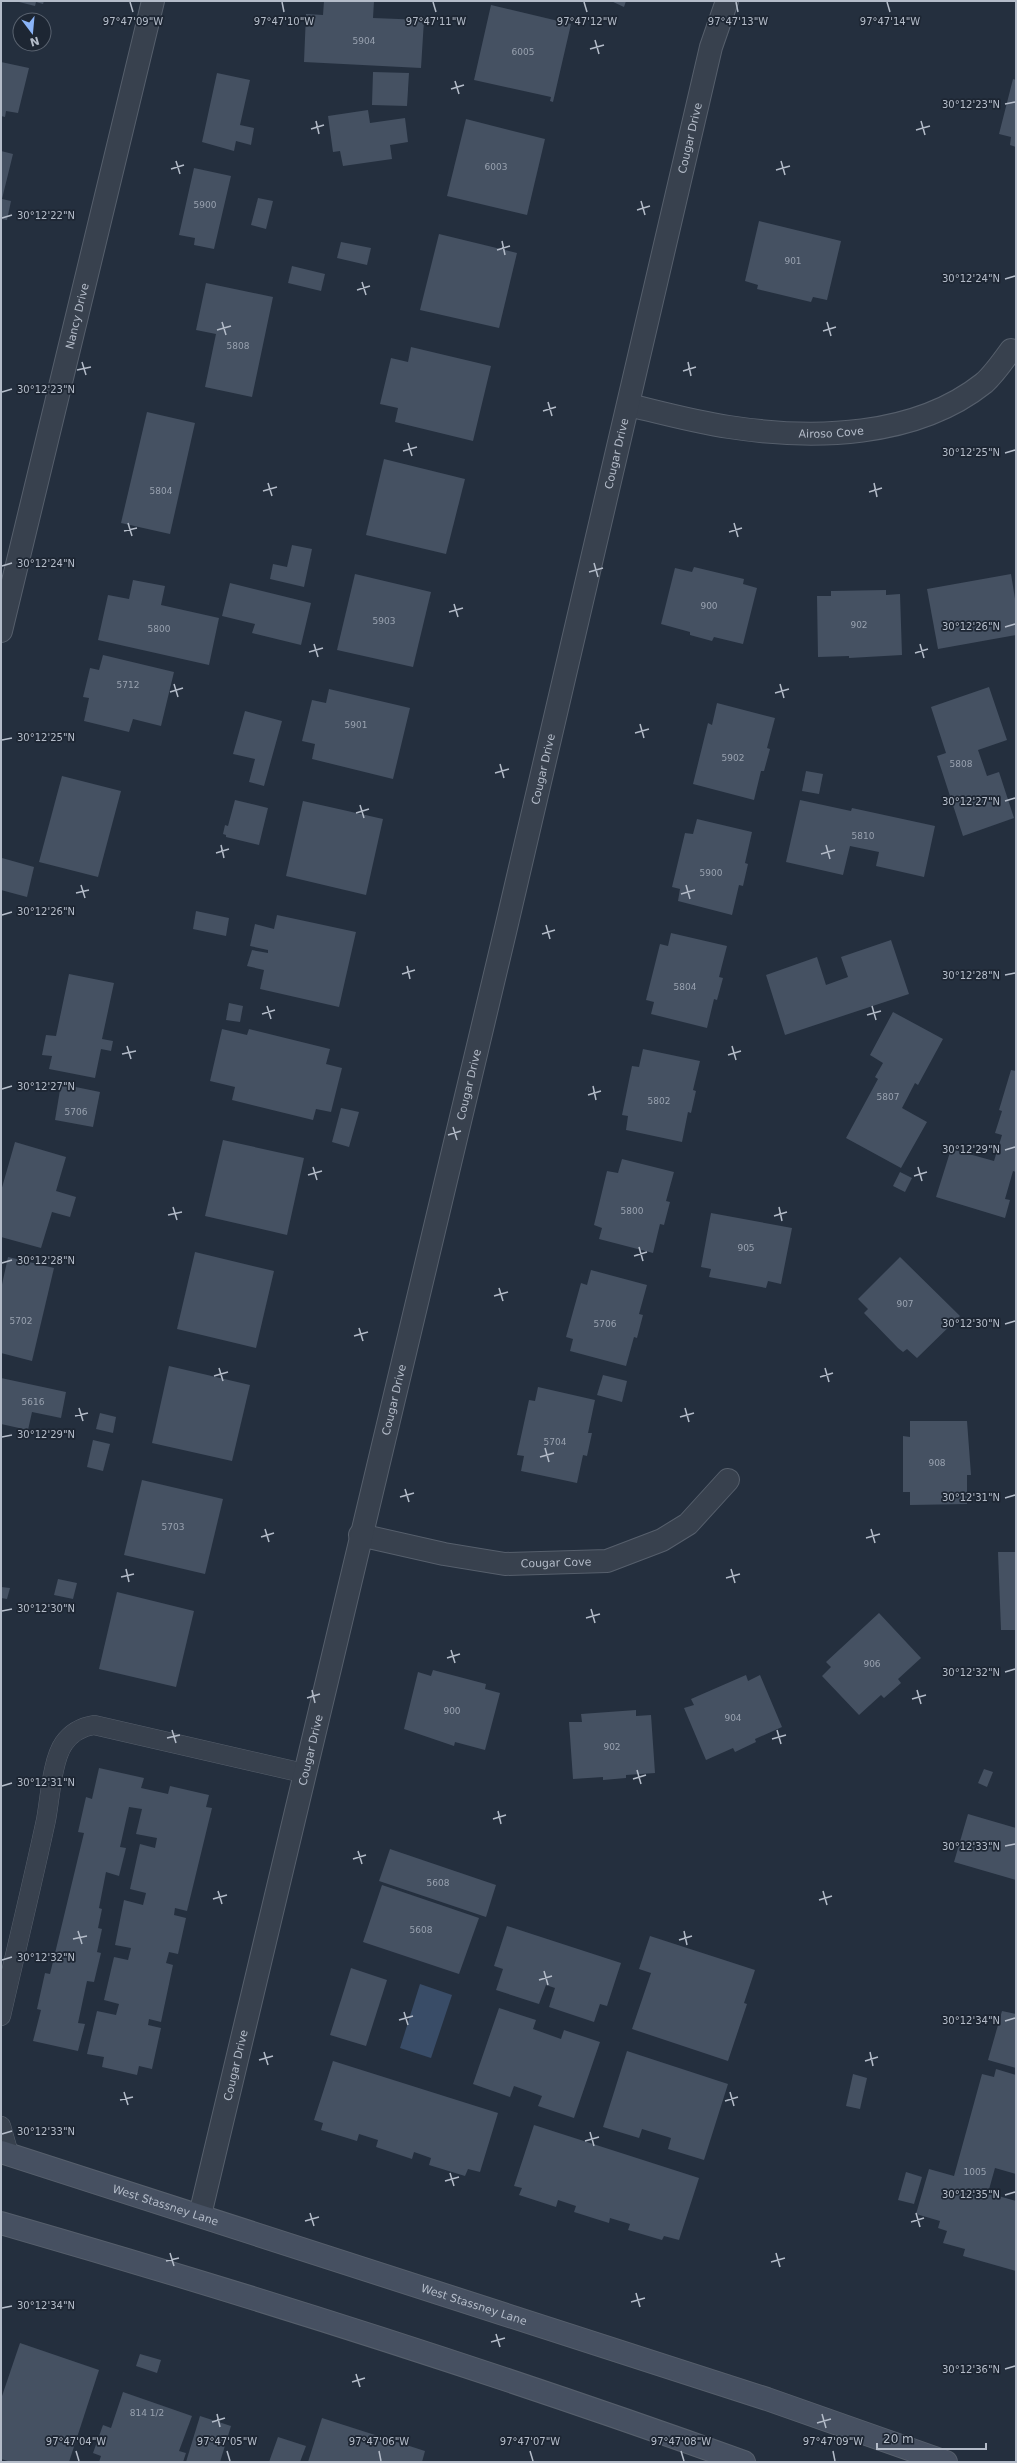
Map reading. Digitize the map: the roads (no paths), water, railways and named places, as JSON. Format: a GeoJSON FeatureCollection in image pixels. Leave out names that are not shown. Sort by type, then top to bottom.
{"type":"FeatureCollection","features":[{"type":"Feature","properties":{"kind":"main road","name":"West Stassney Lane"},"geometry":{"type":"LineString","coordinates":[[5,2153],[767,2399],[946,2462]]}},
{"type":"Feature","properties":{"kind":"main road"},"geometry":{"type":"LineString","coordinates":[[1,2223],[170,2271],[624,2419],[744,2462]]}},
{"type":"Feature","properties":{"kind":"street","name":"Nancy Drive"},"geometry":{"type":"LineString","coordinates":[[1,631],[153,1]]}},
{"type":"Feature","properties":{"kind":"street","name":"Cougar Drive"},"geometry":{"type":"LineString","coordinates":[[200,2215],[303,1773],[629,405],[711,47],[727,1]]}},
{"type":"Feature","properties":{"kind":"street","name":"Airoso Cove"},"geometry":{"type":"LineString","coordinates":[[629,405],[728,427],[775,432],[830,433],[874,428],[918,419],[958,400],[985,382],[1011,350]]}},
{"type":"Feature","properties":{"kind":"street","name":"Cougar Cove"},"geometry":{"type":"LineString","coordinates":[[360,1535],[444,1554],[505,1564],[607,1561],[662,1540],[688,1524],[728,1480]]}},
{"type":"Feature","properties":{"kind":"lane"},"geometry":{"type":"LineString","coordinates":[[1,2016],[42,1835],[58,1756],[64,1744],[71,1735],[84,1727],[94,1725],[303,1773]]}},
{"type":"Feature","properties":{"kind":"lane"},"geometry":{"type":"LineString","coordinates":[[1,2126],[5,2153]]}},
{"type":"Feature","properties":{"kind":"water"},"geometry":{"type":"Polygon","coordinates":[[[420,1984],[452,1995],[431,2058],[400,2048],[420,1984]]]}}]}
